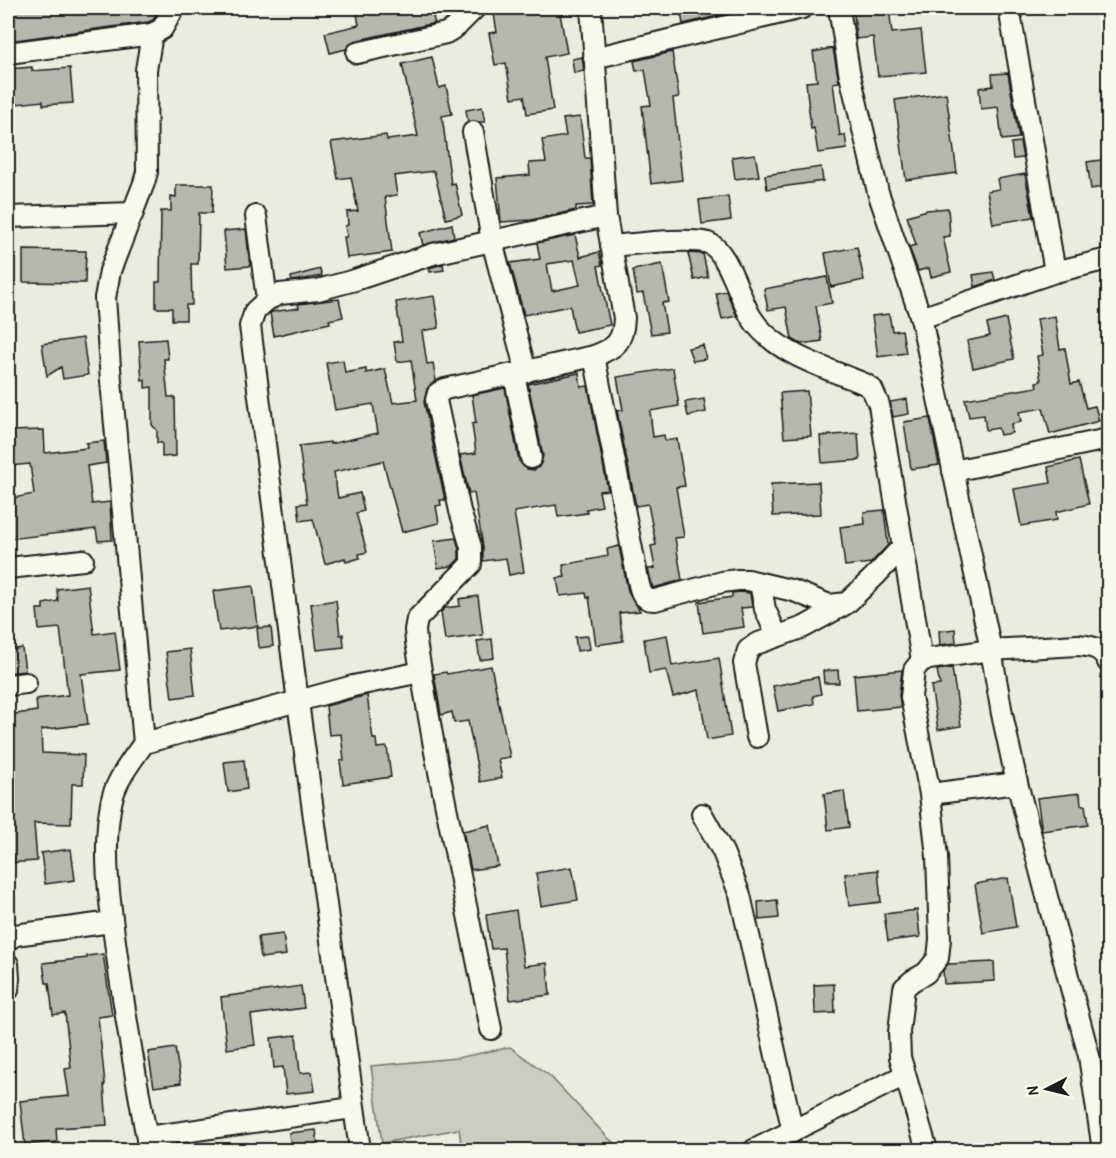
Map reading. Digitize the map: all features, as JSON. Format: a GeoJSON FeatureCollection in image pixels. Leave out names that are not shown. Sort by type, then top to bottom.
{"type":"FeatureCollection","features":[{"type":"Feature","properties":{"kind":"street"},"geometry":{"type":"LineString","coordinates":[[8,53],[152,34],[162,29],[174,8]]}},
{"type":"Feature","properties":{"kind":"street"},"geometry":{"type":"LineString","coordinates":[[357,53],[447,33],[475,8]]}},
{"type":"Feature","properties":{"kind":"street"},"geometry":{"type":"LineString","coordinates":[[491,1029],[437,764],[416,642],[417,619],[471,564],[471,547],[460,511],[436,400],[438,393],[594,356],[615,346],[624,332],[624,318],[606,216],[591,8]]}},
{"type":"Feature","properties":{"kind":"street"},"geometry":{"type":"LineString","coordinates":[[594,58],[802,8]]}},
{"type":"Feature","properties":{"kind":"street"},"geometry":{"type":"LineString","coordinates":[[839,8],[849,70],[878,192],[921,318],[1017,783],[1089,1056],[1103,1150]]}},
{"type":"Feature","properties":{"kind":"street"},"geometry":{"type":"LineString","coordinates":[[1009,8],[1055,272]]}},
{"type":"Feature","properties":{"kind":"street"},"geometry":{"type":"LineString","coordinates":[[152,34],[146,70],[145,96],[147,172],[110,271],[105,298],[144,743],[124,772],[113,796],[107,826],[112,922],[139,1098],[148,1144],[353,1108]]}},
{"type":"Feature","properties":{"kind":"street"},"geometry":{"type":"LineString","coordinates":[[473,132],[492,241],[520,373],[531,458]]}},
{"type":"Feature","properties":{"kind":"street"},"geometry":{"type":"LineString","coordinates":[[8,217],[133,213]]}},
{"type":"Feature","properties":{"kind":"street"},"geometry":{"type":"LineString","coordinates":[[256,216],[267,300]]}},
{"type":"Feature","properties":{"kind":"street"},"geometry":{"type":"LineString","coordinates":[[360,1150],[298,702],[250,326],[255,310],[267,300],[280,294],[318,290],[433,254],[606,216]]}},
{"type":"Feature","properties":{"kind":"street"},"geometry":{"type":"LineString","coordinates":[[611,246],[665,242],[708,243],[718,250],[734,278],[751,318],[767,335],[800,358],[865,384],[872,389],[879,405],[922,660]]}},
{"type":"Feature","properties":{"kind":"street"},"geometry":{"type":"LineString","coordinates":[[921,318],[1055,272],[1108,259]]}},
{"type":"Feature","properties":{"kind":"street"},"geometry":{"type":"LineString","coordinates":[[594,356],[641,594],[650,600],[722,582],[747,580],[794,591],[829,604],[846,603]]}},
{"type":"Feature","properties":{"kind":"street"},"geometry":{"type":"LineString","coordinates":[[953,471],[1108,439]]}},
{"type":"Feature","properties":{"kind":"street"},"geometry":{"type":"LineString","coordinates":[[758,737],[744,663],[748,650],[756,644],[804,627],[846,603],[903,546]]}},
{"type":"Feature","properties":{"kind":"street"},"geometry":{"type":"LineString","coordinates":[[8,568],[83,560]]}},
{"type":"Feature","properties":{"kind":"street"},"geometry":{"type":"LineString","coordinates":[[760,583],[765,609],[777,636]]}},
{"type":"Feature","properties":{"kind":"street"},"geometry":{"type":"LineString","coordinates":[[927,1150],[900,1058],[899,1032],[904,988],[926,973],[938,958],[940,939],[937,857],[930,794],[911,697],[914,670],[922,660],[991,650],[1091,646],[1100,650],[1108,662]]}},
{"type":"Feature","properties":{"kind":"street"},"geometry":{"type":"LineString","coordinates":[[144,743],[353,686],[421,672]]}},
{"type":"Feature","properties":{"kind":"street"},"geometry":{"type":"LineString","coordinates":[[930,794],[1017,783]]}},
{"type":"Feature","properties":{"kind":"street"},"geometry":{"type":"LineString","coordinates":[[702,814],[723,852],[740,895],[793,1132]]}},
{"type":"Feature","properties":{"kind":"street"},"geometry":{"type":"LineString","coordinates":[[8,940],[15,935],[112,922]]}},
{"type":"Feature","properties":{"kind":"street"},"geometry":{"type":"LineString","coordinates":[[8,963],[8,990]]}},
{"type":"Feature","properties":{"kind":"street"},"geometry":{"type":"LineString","coordinates":[[754,1150],[905,1075]]}},
{"type":"Feature","properties":{"kind":"shaded area"},"geometry":{"type":"Polygon","coordinates":[[[510,1047],[550,1076],[610,1140],[627,1150],[462,1150],[459,1129],[382,1143],[371,1066],[457,1058],[510,1047]]]}},
{"type":"Feature","properties":{"kind":"building"},"geometry":{"type":"Polygon","coordinates":[[[9,8],[160,8],[153,20],[148,22],[8,41],[8,24],[11,24],[9,8]]]}},
{"type":"Feature","properties":{"kind":"building"},"geometry":{"type":"Polygon","coordinates":[[[356,8],[430,8],[435,23],[354,41],[346,49],[330,53],[325,33],[359,25],[356,8]]]}},
{"type":"Feature","properties":{"kind":"building"},"geometry":{"type":"Polygon","coordinates":[[[493,8],[559,8],[567,53],[545,57],[553,110],[527,114],[524,96],[512,98],[506,63],[495,65],[489,33],[497,32],[493,8]]]}},
{"type":"Feature","properties":{"kind":"building"},"geometry":{"type":"Polygon","coordinates":[[[680,8],[743,8],[743,10],[683,24],[680,8]]]}},
{"type":"Feature","properties":{"kind":"building"},"geometry":{"type":"Polygon","coordinates":[[[889,8],[892,33],[921,30],[926,72],[878,76],[873,37],[856,39],[854,12],[889,8]]]}},
{"type":"Feature","properties":{"kind":"building"},"geometry":{"type":"Polygon","coordinates":[[[833,48],[839,82],[833,83],[840,136],[845,135],[847,149],[818,153],[814,128],[811,129],[806,82],[817,81],[813,52],[833,48]]]}},
{"type":"Feature","properties":{"kind":"building"},"geometry":{"type":"Polygon","coordinates":[[[672,52],[679,97],[673,98],[682,180],[651,184],[642,106],[651,105],[645,70],[636,71],[634,61],[672,52]]]}},
{"type":"Feature","properties":{"kind":"building"},"geometry":{"type":"Polygon","coordinates":[[[432,57],[439,88],[446,86],[452,114],[442,116],[451,184],[455,183],[462,215],[446,219],[434,171],[394,176],[397,195],[385,197],[392,252],[347,258],[344,237],[347,237],[345,226],[348,225],[347,212],[358,211],[351,177],[338,179],[331,142],[386,135],[387,140],[418,136],[402,64],[432,57]]]}},
{"type":"Feature","properties":{"kind":"building"},"geometry":{"type":"Polygon","coordinates":[[[582,57],[584,71],[574,73],[572,59],[582,57]]]}},
{"type":"Feature","properties":{"kind":"building"},"geometry":{"type":"Polygon","coordinates":[[[32,67],[32,71],[70,68],[73,103],[43,105],[43,101],[8,105],[8,69],[32,67]]]}},
{"type":"Feature","properties":{"kind":"building"},"geometry":{"type":"Polygon","coordinates":[[[1008,73],[1019,138],[1002,140],[998,107],[981,109],[979,88],[993,86],[992,74],[1008,73]]]}},
{"type":"Feature","properties":{"kind":"building"},"geometry":{"type":"Polygon","coordinates":[[[946,93],[957,173],[906,180],[895,100],[946,93]]]}},
{"type":"Feature","properties":{"kind":"building"},"geometry":{"type":"Polygon","coordinates":[[[482,107],[485,122],[468,122],[466,110],[482,107]]]}},
{"type":"Feature","properties":{"kind":"building"},"geometry":{"type":"Polygon","coordinates":[[[580,117],[585,158],[590,158],[593,205],[576,206],[576,210],[531,220],[501,222],[497,178],[530,175],[529,163],[546,162],[542,140],[566,136],[563,119],[580,117]]]}},
{"type":"Feature","properties":{"kind":"building"},"geometry":{"type":"Polygon","coordinates":[[[1020,142],[1023,158],[1013,159],[1011,143],[1020,142]]]}},
{"type":"Feature","properties":{"kind":"building"},"geometry":{"type":"Polygon","coordinates":[[[755,154],[759,176],[735,179],[732,157],[755,154]]]}},
{"type":"Feature","properties":{"kind":"building"},"geometry":{"type":"Polygon","coordinates":[[[1108,159],[1108,186],[1091,189],[1087,162],[1108,159]]]}},
{"type":"Feature","properties":{"kind":"building"},"geometry":{"type":"Polygon","coordinates":[[[821,167],[823,181],[767,189],[765,175],[821,167]]]}},
{"type":"Feature","properties":{"kind":"building"},"geometry":{"type":"Polygon","coordinates":[[[1025,174],[1033,217],[993,224],[987,191],[999,189],[997,179],[1025,174]]]}},
{"type":"Feature","properties":{"kind":"building"},"geometry":{"type":"Polygon","coordinates":[[[176,185],[213,185],[212,213],[199,213],[198,264],[191,264],[192,305],[186,305],[186,320],[172,320],[172,308],[156,308],[156,282],[160,282],[161,211],[171,211],[171,196],[176,197],[176,185]]]}},
{"type":"Feature","properties":{"kind":"building"},"geometry":{"type":"Polygon","coordinates":[[[728,196],[731,220],[702,224],[699,200],[728,196]]]}},
{"type":"Feature","properties":{"kind":"building"},"geometry":{"type":"Polygon","coordinates":[[[948,208],[950,236],[943,237],[951,272],[931,277],[929,268],[918,271],[909,247],[916,245],[907,216],[927,210],[948,208]]]}},
{"type":"Feature","properties":{"kind":"building"},"geometry":{"type":"Polygon","coordinates":[[[452,224],[454,237],[423,245],[420,233],[452,224]]]}},
{"type":"Feature","properties":{"kind":"building"},"geometry":{"type":"Polygon","coordinates":[[[246,229],[250,266],[227,268],[224,231],[246,229]]]}},
{"type":"Feature","properties":{"kind":"building"},"geometry":{"type":"Polygon","coordinates":[[[575,235],[580,257],[599,252],[602,265],[598,266],[610,325],[575,332],[570,306],[524,315],[510,263],[540,259],[537,243],[575,235]],[[574,260],[547,264],[552,291],[580,285],[574,260]]]}},
{"type":"Feature","properties":{"kind":"building"},"geometry":{"type":"Polygon","coordinates":[[[857,247],[864,280],[831,287],[825,253],[857,247]]]}},
{"type":"Feature","properties":{"kind":"building"},"geometry":{"type":"Polygon","coordinates":[[[23,250],[86,251],[85,283],[23,282],[23,250]]]}},
{"type":"Feature","properties":{"kind":"building"},"geometry":{"type":"Polygon","coordinates":[[[688,253],[703,254],[708,277],[694,280],[688,253]]]}},
{"type":"Feature","properties":{"kind":"building"},"geometry":{"type":"Polygon","coordinates":[[[443,264],[444,270],[430,272],[429,268],[443,264]]]}},
{"type":"Feature","properties":{"kind":"building"},"geometry":{"type":"Polygon","coordinates":[[[662,264],[669,302],[662,303],[667,332],[651,334],[643,293],[637,294],[633,270],[662,264]]]}},
{"type":"Feature","properties":{"kind":"building"},"geometry":{"type":"Polygon","coordinates":[[[320,269],[322,276],[292,281],[291,277],[320,269]]]}},
{"type":"Feature","properties":{"kind":"building"},"geometry":{"type":"Polygon","coordinates":[[[993,272],[995,280],[975,287],[973,275],[993,272]]]}},
{"type":"Feature","properties":{"kind":"building"},"geometry":{"type":"Polygon","coordinates":[[[827,277],[832,303],[816,306],[822,341],[801,344],[792,339],[786,307],[768,310],[764,289],[827,277]]]}},
{"type":"Feature","properties":{"kind":"building"},"geometry":{"type":"Polygon","coordinates":[[[726,291],[737,316],[722,319],[716,293],[726,291]]]}},
{"type":"Feature","properties":{"kind":"building"},"geometry":{"type":"Polygon","coordinates":[[[434,296],[439,328],[422,331],[427,364],[433,363],[436,381],[427,389],[424,402],[445,500],[440,500],[441,505],[436,506],[439,523],[402,532],[383,461],[334,472],[338,498],[360,493],[364,511],[356,513],[367,552],[359,554],[360,558],[346,562],[345,558],[325,564],[313,519],[300,521],[298,504],[307,503],[299,446],[330,442],[330,444],[378,433],[373,404],[335,410],[326,363],[343,360],[345,373],[366,369],[366,373],[385,369],[393,403],[417,400],[411,360],[397,362],[394,342],[402,341],[396,302],[434,296]]]}},
{"type":"Feature","properties":{"kind":"building"},"geometry":{"type":"Polygon","coordinates":[[[339,299],[343,317],[329,320],[330,323],[274,336],[270,313],[299,308],[298,304],[339,299]]]}},
{"type":"Feature","properties":{"kind":"building"},"geometry":{"type":"Polygon","coordinates":[[[889,314],[892,331],[902,330],[906,353],[878,357],[872,316],[889,314]]]}},
{"type":"Feature","properties":{"kind":"building"},"geometry":{"type":"Polygon","coordinates":[[[1055,316],[1060,349],[1065,348],[1071,384],[1079,382],[1086,408],[1095,406],[1099,421],[1050,434],[1043,408],[1019,412],[1021,422],[1011,424],[1012,433],[1000,435],[998,428],[986,430],[984,415],[969,417],[965,399],[1037,387],[1036,382],[1041,381],[1037,356],[1043,355],[1037,319],[1055,316]]]}},
{"type":"Feature","properties":{"kind":"building"},"geometry":{"type":"Polygon","coordinates":[[[1006,319],[1014,359],[973,368],[967,341],[990,336],[987,324],[1006,319]]]}},
{"type":"Feature","properties":{"kind":"building"},"geometry":{"type":"Polygon","coordinates":[[[83,338],[88,375],[63,379],[61,367],[47,376],[42,344],[83,338]]]}},
{"type":"Feature","properties":{"kind":"building"},"geometry":{"type":"Polygon","coordinates":[[[166,339],[168,359],[164,359],[168,397],[175,397],[176,456],[162,457],[162,443],[157,443],[157,430],[152,425],[152,387],[145,388],[145,380],[142,381],[139,341],[166,339]]]}},
{"type":"Feature","properties":{"kind":"building"},"geometry":{"type":"Polygon","coordinates":[[[703,345],[706,359],[693,361],[688,348],[703,345]]]}},
{"type":"Feature","properties":{"kind":"building"},"geometry":{"type":"Polygon","coordinates":[[[673,368],[679,406],[650,411],[653,437],[664,435],[665,441],[677,439],[685,486],[676,487],[684,537],[675,538],[682,580],[653,588],[648,569],[655,568],[651,546],[656,545],[648,504],[636,506],[617,411],[623,410],[617,377],[673,368]]]}},
{"type":"Feature","properties":{"kind":"building"},"geometry":{"type":"Polygon","coordinates":[[[579,373],[581,387],[588,386],[608,490],[599,491],[602,506],[586,509],[587,513],[558,517],[556,505],[514,512],[524,572],[509,575],[506,558],[483,561],[483,547],[474,493],[469,494],[460,455],[476,453],[472,424],[476,423],[472,395],[505,388],[519,461],[527,469],[534,470],[539,467],[543,456],[528,384],[579,373]]]}},
{"type":"Feature","properties":{"kind":"building"},"geometry":{"type":"Polygon","coordinates":[[[807,391],[811,436],[784,438],[780,393],[807,391]]]}},
{"type":"Feature","properties":{"kind":"building"},"geometry":{"type":"Polygon","coordinates":[[[704,399],[706,412],[688,416],[685,402],[704,399]]]}},
{"type":"Feature","properties":{"kind":"building"},"geometry":{"type":"Polygon","coordinates":[[[907,399],[909,414],[893,417],[890,402],[907,399]]]}},
{"type":"Feature","properties":{"kind":"building"},"geometry":{"type":"Polygon","coordinates":[[[930,418],[939,465],[911,469],[904,422],[930,418]]]}},
{"type":"Feature","properties":{"kind":"building"},"geometry":{"type":"Polygon","coordinates":[[[44,430],[45,453],[87,448],[86,443],[104,441],[106,463],[87,466],[92,504],[110,502],[112,540],[98,541],[96,529],[8,539],[8,499],[34,494],[30,464],[8,466],[8,431],[44,430]]]}},
{"type":"Feature","properties":{"kind":"building"},"geometry":{"type":"Polygon","coordinates":[[[858,433],[860,460],[822,463],[820,436],[858,433]]]}},
{"type":"Feature","properties":{"kind":"building"},"geometry":{"type":"Polygon","coordinates":[[[1079,460],[1089,504],[1056,512],[1057,520],[1021,526],[1014,489],[1051,483],[1048,467],[1079,460]]]}},
{"type":"Feature","properties":{"kind":"building"},"geometry":{"type":"Polygon","coordinates":[[[819,482],[821,514],[773,516],[771,484],[819,482]]]}},
{"type":"Feature","properties":{"kind":"building"},"geometry":{"type":"Polygon","coordinates":[[[884,510],[888,545],[871,563],[845,566],[840,527],[865,524],[864,512],[884,510]]]}},
{"type":"Feature","properties":{"kind":"building"},"geometry":{"type":"Polygon","coordinates":[[[456,538],[459,559],[452,566],[438,568],[434,541],[456,538]]]}},
{"type":"Feature","properties":{"kind":"building"},"geometry":{"type":"Polygon","coordinates":[[[619,546],[628,591],[640,611],[619,613],[623,641],[596,645],[589,597],[587,598],[586,593],[560,596],[557,578],[565,577],[563,565],[608,556],[607,549],[619,546]]]}},
{"type":"Feature","properties":{"kind":"building"},"geometry":{"type":"Polygon","coordinates":[[[88,585],[94,634],[115,631],[120,670],[81,674],[88,724],[41,730],[42,753],[84,755],[83,784],[72,784],[71,824],[34,823],[37,861],[8,863],[8,778],[12,778],[8,715],[37,711],[36,699],[68,695],[60,628],[39,630],[37,609],[43,609],[43,604],[58,601],[57,589],[88,585]]]}},
{"type":"Feature","properties":{"kind":"building"},"geometry":{"type":"Polygon","coordinates":[[[253,586],[258,626],[219,631],[213,591],[253,586]]]}},
{"type":"Feature","properties":{"kind":"building"},"geometry":{"type":"Polygon","coordinates":[[[732,593],[750,593],[752,607],[741,608],[744,627],[703,633],[699,602],[732,597],[732,593]]]}},
{"type":"Feature","properties":{"kind":"building"},"geometry":{"type":"Polygon","coordinates":[[[478,596],[483,635],[445,640],[441,612],[445,608],[460,606],[459,599],[478,596]]]}},
{"type":"Feature","properties":{"kind":"building"},"geometry":{"type":"Polygon","coordinates":[[[336,600],[340,635],[343,634],[344,647],[317,650],[311,604],[336,600]]]}},
{"type":"Feature","properties":{"kind":"building"},"geometry":{"type":"Polygon","coordinates":[[[271,627],[273,646],[259,648],[257,628],[271,627]]]}},
{"type":"Feature","properties":{"kind":"building"},"geometry":{"type":"Polygon","coordinates":[[[955,629],[956,643],[940,645],[939,631],[955,629]]]}},
{"type":"Feature","properties":{"kind":"building"},"geometry":{"type":"Polygon","coordinates":[[[667,635],[672,666],[719,658],[731,736],[707,740],[699,690],[673,697],[666,670],[649,673],[644,639],[667,635]]]}},
{"type":"Feature","properties":{"kind":"building"},"geometry":{"type":"Polygon","coordinates":[[[588,636],[590,649],[577,651],[575,637],[588,636]]]}},
{"type":"Feature","properties":{"kind":"building"},"geometry":{"type":"Polygon","coordinates":[[[492,639],[494,658],[480,660],[477,641],[492,639]]]}},
{"type":"Feature","properties":{"kind":"building"},"geometry":{"type":"Polygon","coordinates":[[[22,648],[25,671],[8,673],[8,650],[22,648]]]}},
{"type":"Feature","properties":{"kind":"building"},"geometry":{"type":"Polygon","coordinates":[[[190,649],[195,695],[172,698],[166,652],[190,649]]]}},
{"type":"Feature","properties":{"kind":"building"},"geometry":{"type":"Polygon","coordinates":[[[491,666],[510,757],[498,759],[502,778],[480,782],[468,721],[454,723],[452,712],[441,715],[434,674],[446,672],[447,674],[491,666]]]}},
{"type":"Feature","properties":{"kind":"building"},"geometry":{"type":"Polygon","coordinates":[[[952,668],[961,726],[938,730],[931,686],[940,685],[937,670],[952,668]]]}},
{"type":"Feature","properties":{"kind":"building"},"geometry":{"type":"Polygon","coordinates":[[[838,670],[839,683],[824,683],[823,671],[838,670]]]}},
{"type":"Feature","properties":{"kind":"building"},"geometry":{"type":"Polygon","coordinates":[[[902,670],[899,696],[901,707],[857,711],[854,675],[902,670]]]}},
{"type":"Feature","properties":{"kind":"building"},"geometry":{"type":"Polygon","coordinates":[[[818,677],[821,694],[813,696],[814,704],[778,711],[773,686],[818,677]]]}},
{"type":"Feature","properties":{"kind":"building"},"geometry":{"type":"Polygon","coordinates":[[[367,695],[373,739],[376,739],[377,748],[387,747],[391,777],[343,784],[340,761],[344,760],[341,734],[329,735],[326,706],[367,695]]]}},
{"type":"Feature","properties":{"kind":"building"},"geometry":{"type":"Polygon","coordinates":[[[244,760],[247,789],[228,792],[224,762],[244,760]]]}},
{"type":"Feature","properties":{"kind":"building"},"geometry":{"type":"Polygon","coordinates":[[[844,791],[849,827],[828,830],[824,794],[844,791]]]}},
{"type":"Feature","properties":{"kind":"building"},"geometry":{"type":"Polygon","coordinates":[[[1080,793],[1081,805],[1085,805],[1088,825],[1042,831],[1037,798],[1080,793]]]}},
{"type":"Feature","properties":{"kind":"building"},"geometry":{"type":"Polygon","coordinates":[[[490,825],[498,866],[471,870],[463,831],[490,825]]]}},
{"type":"Feature","properties":{"kind":"building"},"geometry":{"type":"Polygon","coordinates":[[[71,849],[75,880],[45,884],[41,853],[71,849]]]}},
{"type":"Feature","properties":{"kind":"building"},"geometry":{"type":"Polygon","coordinates":[[[572,867],[578,900],[541,906],[536,873],[572,867]]]}},
{"type":"Feature","properties":{"kind":"building"},"geometry":{"type":"Polygon","coordinates":[[[878,870],[881,902],[849,906],[845,874],[878,870]]]}},
{"type":"Feature","properties":{"kind":"building"},"geometry":{"type":"Polygon","coordinates":[[[1008,878],[1016,927],[983,933],[975,884],[1008,878]]]}},
{"type":"Feature","properties":{"kind":"building"},"geometry":{"type":"Polygon","coordinates":[[[777,900],[779,918],[759,920],[758,902],[777,900]]]}},
{"type":"Feature","properties":{"kind":"building"},"geometry":{"type":"Polygon","coordinates":[[[516,910],[524,966],[547,963],[550,995],[510,1000],[504,948],[491,949],[486,915],[516,910]]]}},
{"type":"Feature","properties":{"kind":"building"},"geometry":{"type":"Polygon","coordinates":[[[917,910],[920,937],[888,941],[884,914],[917,910]]]}},
{"type":"Feature","properties":{"kind":"building"},"geometry":{"type":"Polygon","coordinates":[[[283,934],[286,955],[261,958],[258,937],[283,934]]]}},
{"type":"Feature","properties":{"kind":"building"},"geometry":{"type":"Polygon","coordinates":[[[103,954],[112,1015],[98,1017],[107,1125],[56,1128],[57,1142],[25,1145],[20,1101],[69,1096],[65,1069],[71,1068],[65,1013],[53,1015],[49,983],[46,983],[43,963],[103,954]]]}},
{"type":"Feature","properties":{"kind":"building"},"geometry":{"type":"Polygon","coordinates":[[[994,962],[995,981],[944,984],[943,970],[948,964],[994,962]]]}},
{"type":"Feature","properties":{"kind":"building"},"geometry":{"type":"Polygon","coordinates":[[[834,984],[835,1013],[815,1014],[814,985],[834,984]]]}},
{"type":"Feature","properties":{"kind":"building"},"geometry":{"type":"Polygon","coordinates":[[[301,986],[304,1008],[251,1015],[255,1045],[227,1049],[221,997],[301,986]]]}},
{"type":"Feature","properties":{"kind":"building"},"geometry":{"type":"Polygon","coordinates":[[[296,1035],[300,1073],[312,1072],[315,1091],[286,1094],[283,1067],[274,1068],[271,1038],[296,1035]]]}},
{"type":"Feature","properties":{"kind":"building"},"geometry":{"type":"Polygon","coordinates":[[[175,1048],[181,1083],[154,1087],[148,1052],[175,1048]]]}},
{"type":"Feature","properties":{"kind":"building"},"geometry":{"type":"Polygon","coordinates":[[[316,1130],[319,1150],[291,1150],[289,1133],[316,1130]]]}}]}
